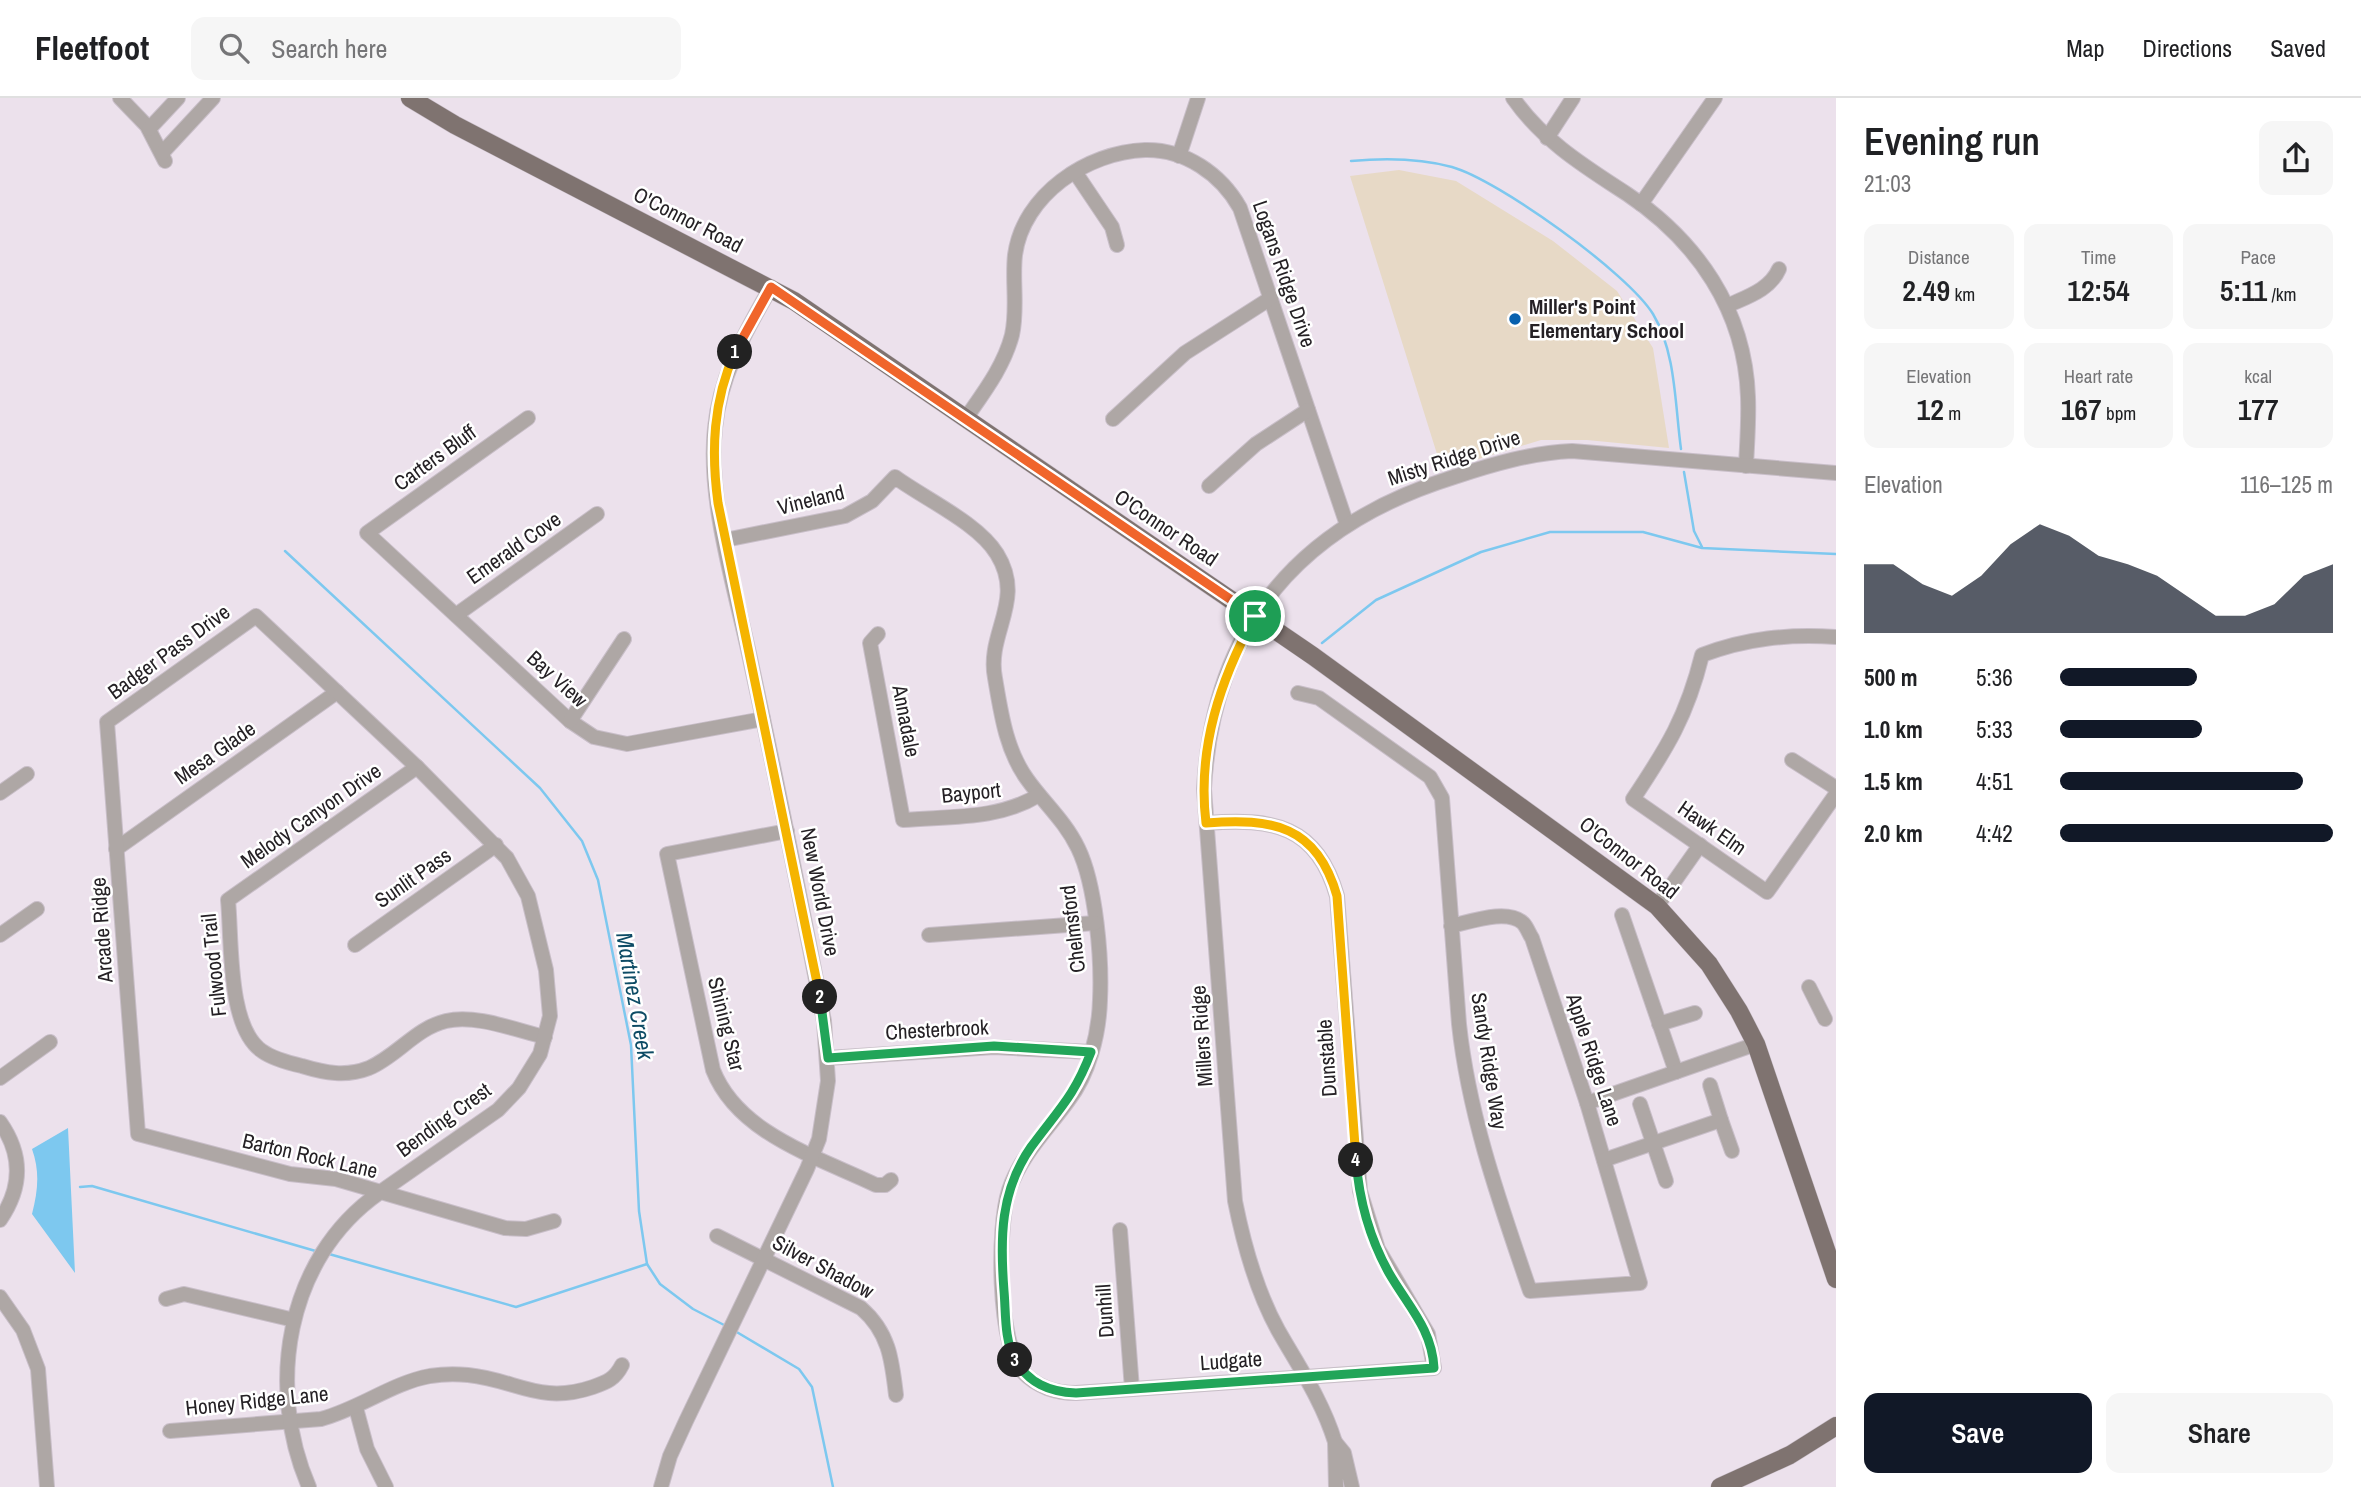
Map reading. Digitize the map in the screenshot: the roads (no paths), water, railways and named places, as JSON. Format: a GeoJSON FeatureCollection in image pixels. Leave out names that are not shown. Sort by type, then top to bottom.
{"type":"FeatureCollection","features":[{"type":"Feature","properties":{"kind":"main road","name":"O'Connor Road"},"geometry":{"type":"LineString","coordinates":[[410,98],[547,173],[771,287],[1255,616],[1657,906],[1709,964],[1756,1044],[1836,1279]]}},
{"type":"Feature","properties":{"kind":"main road"},"geometry":{"type":"LineString","coordinates":[[1720,1487],[1790,1455],[1836,1426]]}},
{"type":"Feature","properties":{"kind":"street"},"geometry":{"type":"LineString","coordinates":[[120,98],[149,129],[164,157],[213,98]]}},
{"type":"Feature","properties":{"kind":"street"},"geometry":{"type":"LineString","coordinates":[[149,129],[178,98]]}},
{"type":"Feature","properties":{"kind":"street"},"geometry":{"type":"LineString","coordinates":[[1179,156],[1198,98]]}},
{"type":"Feature","properties":{"kind":"street"},"geometry":{"type":"LineString","coordinates":[[1513,98],[1548,138],[1670,225],[1692,248],[1727,306],[1746,369],[1749,398],[1746,467]]}},
{"type":"Feature","properties":{"kind":"street"},"geometry":{"type":"LineString","coordinates":[[1548,138],[1573,98]]}},
{"type":"Feature","properties":{"kind":"street"},"geometry":{"type":"LineString","coordinates":[[1641,204],[1715,98]]}},
{"type":"Feature","properties":{"kind":"street","name":"Logans Ridge Drive"},"geometry":{"type":"LineString","coordinates":[[966,418],[1001,365],[1012,337],[1016,307],[1015,258],[1026,221],[1047,193],[1075,172],[1097,160],[1130,150],[1154,150],[1179,156],[1212,173],[1234,198],[1246,219],[1347,525]]}},
{"type":"Feature","properties":{"kind":"street"},"geometry":{"type":"LineString","coordinates":[[1075,172],[1112,227],[1117,245]]}},
{"type":"Feature","properties":{"kind":"street"},"geometry":{"type":"LineString","coordinates":[[1727,306],[1762,289],[1774,280],[1779,270]]}},
{"type":"Feature","properties":{"kind":"street","name":"New World Drive"},"geometry":{"type":"LineString","coordinates":[[661,1487],[670,1456],[813,1154],[826,1110],[828,1058],[824,1021],[713,470],[717,410],[730,363],[771,287]]}},
{"type":"Feature","properties":{"kind":"street"},"geometry":{"type":"LineString","coordinates":[[1113,419],[1185,353],[1272,298]]}},
{"type":"Feature","properties":{"kind":"street"},"geometry":{"type":"LineString","coordinates":[[1209,486],[1256,444],[1308,410]]}},
{"type":"Feature","properties":{"kind":"street","name":"Carters Bluff"},"geometry":{"type":"LineString","coordinates":[[367,533],[528,418]]}},
{"type":"Feature","properties":{"kind":"street","name":"Misty Ridge Drive"},"geometry":{"type":"LineString","coordinates":[[1255,616],[1273,588],[1347,525],[1397,497],[1496,463],[1548,452],[1573,451],[1746,467],[1836,472]]}},
{"type":"Feature","properties":{"kind":"street","name":"Vineland"},"geometry":{"type":"LineString","coordinates":[[725,540],[845,516],[872,501],[895,477]]}},
{"type":"Feature","properties":{"kind":"street","name":"Chelmsford"},"geometry":{"type":"LineString","coordinates":[[895,477],[980,535],[996,552],[1003,566],[1009,598],[994,657],[994,674],[1013,754],[1039,794],[1069,831],[1091,882],[1101,999],[1091,1052],[1070,1099],[1023,1160],[1009,1191],[1003,1215],[1001,1256],[1009,1344],[1016,1361],[1033,1381]]}},
{"type":"Feature","properties":{"kind":"street","name":"Emerald Cove"},"geometry":{"type":"LineString","coordinates":[[456,615],[597,514]]}},
{"type":"Feature","properties":{"kind":"street","name":"Bay View"},"geometry":{"type":"LineString","coordinates":[[367,533],[570,721],[594,737],[627,744],[763,719]]}},
{"type":"Feature","properties":{"kind":"street","name":"Bending Crest"},"geometry":{"type":"LineString","coordinates":[[256,616],[496,845],[520,878],[537,927],[551,1003],[545,1037],[530,1073],[498,1110],[379,1193],[351,1218],[316,1265],[294,1320],[286,1367],[289,1422],[296,1458],[309,1487]]}},
{"type":"Feature","properties":{"kind":"street","name":"Badger Pass Drive"},"geometry":{"type":"LineString","coordinates":[[107,722],[256,616]]}},
{"type":"Feature","properties":{"kind":"street","name":"Millers Ridge"},"geometry":{"type":"LineString","coordinates":[[1255,616],[1235,653],[1212,722],[1205,776],[1206,823],[1235,1201],[1249,1263],[1263,1300],[1307,1377],[1335,1442],[1343,1453],[1352,1487]]}},
{"type":"Feature","properties":{"kind":"street","name":"Annadale"},"geometry":{"type":"LineString","coordinates":[[878,634],[870,643],[904,820]]}},
{"type":"Feature","properties":{"kind":"street","name":"Hawk Elm"},"geometry":{"type":"LineString","coordinates":[[1836,637],[1768,637],[1742,641],[1702,655],[1684,716],[1671,743],[1633,799],[1767,892],[1836,794]]}},
{"type":"Feature","properties":{"kind":"street"},"geometry":{"type":"LineString","coordinates":[[570,721],[624,639]]}},
{"type":"Feature","properties":{"kind":"street","name":"Mesa Glade"},"geometry":{"type":"LineString","coordinates":[[117,849],[338,692]]}},
{"type":"Feature","properties":{"kind":"street","name":"Sandy Ridge Way"},"geometry":{"type":"LineString","coordinates":[[1298,693],[1319,698],[1430,777],[1442,798],[1449,830],[1451,926],[1461,1049],[1486,1163],[1530,1291],[1640,1283]]}},
{"type":"Feature","properties":{"kind":"street","name":"Arcade Ridge"},"geometry":{"type":"LineString","coordinates":[[107,722],[138,1134]]}},
{"type":"Feature","properties":{"kind":"street"},"geometry":{"type":"LineString","coordinates":[[1792,760],[1836,788]]}},
{"type":"Feature","properties":{"kind":"street","name":"Melody Canyon Drive"},"geometry":{"type":"LineString","coordinates":[[228,900],[417,767]]}},
{"type":"Feature","properties":{"kind":"street"},"geometry":{"type":"LineString","coordinates":[[0,793],[27,774]]}},
{"type":"Feature","properties":{"kind":"street","name":"Bayport"},"geometry":{"type":"LineString","coordinates":[[904,820],[998,813],[1021,806],[1039,794]]}},
{"type":"Feature","properties":{"kind":"street","name":"Dunstable"},"geometry":{"type":"LineString","coordinates":[[1206,823],[1250,820],[1286,829],[1310,845],[1331,877],[1337,896],[1360,1191],[1378,1249],[1428,1334],[1434,1368]]}},
{"type":"Feature","properties":{"kind":"street","name":"Shining Star"},"geometry":{"type":"LineString","coordinates":[[787,831],[667,855],[710,1059],[717,1081],[729,1101],[746,1118],[876,1185],[885,1185],[891,1180]]}},
{"type":"Feature","properties":{"kind":"street","name":"Sunlit Pass"},"geometry":{"type":"LineString","coordinates":[[355,945],[496,845]]}},
{"type":"Feature","properties":{"kind":"street"},"geometry":{"type":"LineString","coordinates":[[1657,906],[1700,845]]}},
{"type":"Feature","properties":{"kind":"street","name":"Fulwood Trail"},"geometry":{"type":"LineString","coordinates":[[228,900],[239,1016],[251,1041],[273,1057],[334,1074],[359,1072],[373,1066],[423,1031],[457,1020],[545,1037]]}},
{"type":"Feature","properties":{"kind":"street"},"geometry":{"type":"LineString","coordinates":[[0,935],[37,908]]}},
{"type":"Feature","properties":{"kind":"street"},"geometry":{"type":"LineString","coordinates":[[1622,915],[1676,1072]]}},
{"type":"Feature","properties":{"kind":"street","name":"Apple Ridge Lane"},"geometry":{"type":"LineString","coordinates":[[1451,926],[1496,917],[1523,923],[1532,938],[1587,1103],[1640,1283]]}},
{"type":"Feature","properties":{"kind":"street"},"geometry":{"type":"LineString","coordinates":[[929,935],[1095,923]]}},
{"type":"Feature","properties":{"kind":"street"},"geometry":{"type":"LineString","coordinates":[[1809,987],[1825,1019]]}},
{"type":"Feature","properties":{"kind":"street"},"geometry":{"type":"LineString","coordinates":[[1659,1024],[1695,1013]]}},
{"type":"Feature","properties":{"kind":"street"},"geometry":{"type":"LineString","coordinates":[[0,1078],[50,1042]]}},
{"type":"Feature","properties":{"kind":"street"},"geometry":{"type":"LineString","coordinates":[[1587,1103],[1756,1044]]}},
{"type":"Feature","properties":{"kind":"street","name":"Chesterbrook"},"geometry":{"type":"LineString","coordinates":[[828,1058],[994,1046],[1091,1052]]}},
{"type":"Feature","properties":{"kind":"street"},"geometry":{"type":"LineString","coordinates":[[1710,1085],[1732,1151]]}},
{"type":"Feature","properties":{"kind":"street"},"geometry":{"type":"LineString","coordinates":[[1640,1104],[1666,1181]]}},
{"type":"Feature","properties":{"kind":"street"},"geometry":{"type":"LineString","coordinates":[[1604,1160],[1721,1120]]}},
{"type":"Feature","properties":{"kind":"street"},"geometry":{"type":"LineString","coordinates":[[0,1122],[14,1146],[18,1164],[17,1185],[10,1205],[0,1220]]}},
{"type":"Feature","properties":{"kind":"street","name":"Barton Rock Lane"},"geometry":{"type":"LineString","coordinates":[[138,1134],[289,1174],[337,1179],[505,1228],[526,1229],[554,1221]]}},
{"type":"Feature","properties":{"kind":"street","name":"Dunhill"},"geometry":{"type":"LineString","coordinates":[[1120,1230],[1132,1389]]}},
{"type":"Feature","properties":{"kind":"street","name":"Silver Shadow"},"geometry":{"type":"LineString","coordinates":[[717,1236],[848,1300],[873,1318],[890,1350],[896,1395]]}},
{"type":"Feature","properties":{"kind":"street"},"geometry":{"type":"LineString","coordinates":[[166,1299],[184,1294],[294,1320]]}},
{"type":"Feature","properties":{"kind":"street"},"geometry":{"type":"LineString","coordinates":[[0,1297],[23,1330],[38,1369],[47,1487]]}},
{"type":"Feature","properties":{"kind":"street","name":"Honey Ridge Lane"},"geometry":{"type":"LineString","coordinates":[[170,1431],[321,1419],[356,1408],[405,1384],[443,1375],[470,1375],[531,1392],[572,1392],[609,1381],[622,1365]]}},
{"type":"Feature","properties":{"kind":"street","name":"Ludgate"},"geometry":{"type":"LineString","coordinates":[[1033,1381],[1064,1393],[1434,1368]]}},
{"type":"Feature","properties":{"kind":"street"},"geometry":{"type":"LineString","coordinates":[[356,1408],[367,1449],[386,1487]]}},
{"type":"Feature","properties":{"kind":"street","name":"Millers Ridge"},"geometry":{"type":"LineString","coordinates":[[1335,1442],[1336,1487]]}},
{"type":"Feature","properties":{"kind":"water"},"geometry":{"type":"Polygon","coordinates":[[[68,1128],[75,1273],[32,1214],[37,1181],[32,1149],[68,1128]]]}},
{"type":"Feature","properties":{"kind":"waterway"},"geometry":{"type":"LineString","coordinates":[[1351,161],[1414,160],[1452,167],[1473,175],[1529,208],[1618,276],[1639,296],[1661,329],[1670,362],[1681,449]]}},
{"type":"Feature","properties":{"kind":"waterway"},"geometry":{"type":"LineString","coordinates":[[1684,472],[1694,531],[1702,547]]}},
{"type":"Feature","properties":{"kind":"waterway"},"geometry":{"type":"LineString","coordinates":[[1322,643],[1376,600],[1481,552],[1550,532],[1643,532],[1702,548],[1836,554]]}},
{"type":"Feature","properties":{"kind":"waterway","name":"Martinez Creek"},"geometry":{"type":"LineString","coordinates":[[285,551],[540,788],[582,841],[598,880],[631,1045],[639,1211],[647,1264],[660,1284],[693,1309],[726,1326]]}},
{"type":"Feature","properties":{"kind":"waterway"},"geometry":{"type":"LineString","coordinates":[[80,1187],[92,1186],[319,1252]]}},
{"type":"Feature","properties":{"kind":"waterway"},"geometry":{"type":"LineString","coordinates":[[329,1254],[516,1307],[647,1264]]}},
{"type":"Feature","properties":{"kind":"waterway","name":"Martinez Creek"},"geometry":{"type":"LineString","coordinates":[[735,1331],[799,1369],[812,1387],[833,1487]]}},
{"type":"Feature","properties":{"kind":"place","name":"Miller's Point Elementary School"},"geometry":{"type":"Point","coordinates":[1515,319]}}]}
